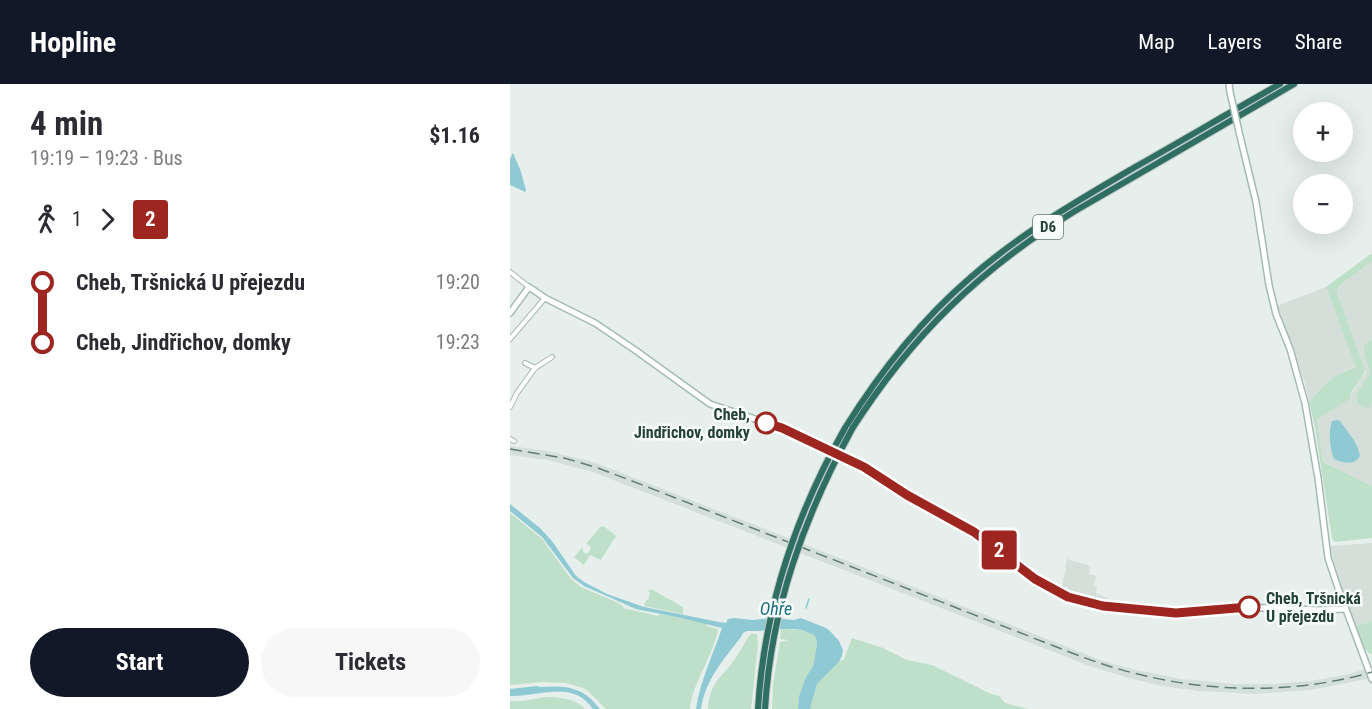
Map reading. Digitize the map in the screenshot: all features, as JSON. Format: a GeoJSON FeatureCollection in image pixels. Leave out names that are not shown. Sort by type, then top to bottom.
{"type":"FeatureCollection","features":[{"type":"Feature","properties":{"kind":"highway","name":"D6"},"geometry":{"type":"LineString","coordinates":[[758,709],[767,635],[796,530],[813,489],[888,364],[923,323],[971,277],[1019,238],[1097,189],[1280,84]]}},
{"type":"Feature","properties":{"kind":"highway","name":"D6"},"geometry":{"type":"LineString","coordinates":[[765,709],[774,636],[785,588],[795,555],[820,492],[848,428],[928,328],[975,282],[1049,227],[1294,84]]}},
{"type":"Feature","properties":{"kind":"street"},"geometry":{"type":"LineString","coordinates":[[1229,84],[1256,202],[1269,285],[1305,403],[1329,564],[1372,679]]}},
{"type":"Feature","properties":{"kind":"street"},"geometry":{"type":"LineString","coordinates":[[510,272],[545,298],[595,324],[635,350],[710,404],[782,428],[864,467],[907,495],[974,532],[1035,579],[1068,597],[1099,605],[1176,613],[1243,607],[1345,609]]}},
{"type":"Feature","properties":{"kind":"street"},"geometry":{"type":"LineString","coordinates":[[510,313],[529,287]]}},
{"type":"Feature","properties":{"kind":"street"},"geometry":{"type":"LineString","coordinates":[[510,339],[545,298]]}},
{"type":"Feature","properties":{"kind":"street"},"geometry":{"type":"LineString","coordinates":[[510,407],[535,368],[552,357]]}},
{"type":"Feature","properties":{"kind":"street"},"geometry":{"type":"LineString","coordinates":[[525,363],[535,368]]}},
{"type":"Feature","properties":{"kind":"shaded area"},"geometry":{"type":"Polygon","coordinates":[[[1372,261],[1372,486],[1323,462],[1317,420],[1350,396],[1366,372],[1337,292],[1338,287],[1372,261]]]}},
{"type":"Feature","properties":{"kind":"shaded area"},"geometry":{"type":"Polygon","coordinates":[[[1326,287],[1357,368],[1344,371],[1330,380],[1309,402],[1305,383],[1277,306],[1326,287]]]}},
{"type":"Feature","properties":{"kind":"shaded area"},"geometry":{"type":"Polygon","coordinates":[[[510,446],[548,451],[596,463],[1103,661],[1132,669],[1181,679],[1236,684],[1310,681],[1372,668],[1372,678],[1311,690],[1254,694],[1199,691],[1162,686],[1129,678],[1087,665],[593,472],[547,460],[510,455],[510,446]]]}},
{"type":"Feature","properties":{"kind":"shaded area"},"geometry":{"type":"Polygon","coordinates":[[[1372,543],[1372,621],[1356,626],[1337,575],[1330,546],[1372,543]]]}},
{"type":"Feature","properties":{"kind":"shaded area"},"geometry":{"type":"Polygon","coordinates":[[[1067,559],[1090,566],[1089,574],[1096,576],[1094,586],[1097,587],[1096,593],[1109,599],[1105,602],[1061,588],[1067,559]]]}},
{"type":"Feature","properties":{"kind":"green space"},"geometry":{"type":"Polygon","coordinates":[[[1372,253],[1372,261],[1338,287],[1337,292],[1365,370],[1349,400],[1317,420],[1323,462],[1372,486],[1372,538],[1335,542],[1332,538],[1309,402],[1331,379],[1356,368],[1326,287],[1372,253]]]}},
{"type":"Feature","properties":{"kind":"green space"},"geometry":{"type":"Polygon","coordinates":[[[1372,339],[1372,402],[1371,406],[1365,408],[1359,404],[1356,395],[1370,373],[1364,351],[1365,344],[1372,339]]]}},
{"type":"Feature","properties":{"kind":"green space"},"geometry":{"type":"Polygon","coordinates":[[[510,513],[542,539],[571,579],[581,587],[616,602],[623,608],[705,623],[707,626],[718,629],[695,689],[690,709],[606,709],[586,689],[566,683],[543,682],[510,685],[510,513]]]}},
{"type":"Feature","properties":{"kind":"green space"},"geometry":{"type":"Polygon","coordinates":[[[601,526],[616,536],[601,560],[590,555],[584,565],[574,557],[583,547],[583,552],[587,554],[591,548],[586,544],[601,526]]]}},
{"type":"Feature","properties":{"kind":"green space"},"geometry":{"type":"Polygon","coordinates":[[[651,589],[683,607],[683,614],[644,606],[650,593],[648,591],[651,589]]]}},
{"type":"Feature","properties":{"kind":"green space"},"geometry":{"type":"Polygon","coordinates":[[[1372,621],[1372,655],[1364,646],[1356,626],[1372,621]]]}},
{"type":"Feature","properties":{"kind":"green space"},"geometry":{"type":"Polygon","coordinates":[[[781,629],[802,630],[816,638],[813,666],[799,696],[798,709],[772,709],[773,684],[780,642],[788,640],[780,639],[781,629]]]}},
{"type":"Feature","properties":{"kind":"green space"},"geometry":{"type":"Polygon","coordinates":[[[751,634],[757,634],[758,645],[751,709],[708,709],[714,686],[751,634]]]}},
{"type":"Feature","properties":{"kind":"green space"},"geometry":{"type":"Polygon","coordinates":[[[852,638],[883,648],[907,660],[932,665],[999,696],[1005,703],[1029,709],[810,709],[817,684],[844,659],[852,638]]]}},
{"type":"Feature","properties":{"kind":"green space"},"geometry":{"type":"Polygon","coordinates":[[[546,697],[572,700],[585,709],[510,709],[510,701],[546,697]]]}},
{"type":"Feature","properties":{"kind":"water"},"geometry":{"type":"Polygon","coordinates":[[[513,153],[520,169],[525,192],[510,185],[510,159],[513,153]]]}},
{"type":"Feature","properties":{"kind":"water"},"geometry":{"type":"Polygon","coordinates":[[[1332,421],[1340,421],[1358,448],[1360,456],[1355,461],[1345,462],[1334,459],[1330,430],[1332,421]]]}},
{"type":"Feature","properties":{"kind":"water"},"geometry":{"type":"Polygon","coordinates":[[[510,504],[540,528],[552,541],[576,576],[607,594],[644,607],[726,623],[728,619],[734,618],[794,620],[801,618],[830,631],[839,641],[843,650],[842,656],[817,684],[810,709],[798,709],[799,696],[813,666],[816,638],[814,635],[795,629],[747,631],[743,633],[716,670],[703,698],[701,709],[696,709],[704,678],[722,628],[636,609],[584,586],[573,578],[542,537],[510,511],[510,504]]]}},
{"type":"Feature","properties":{"kind":"water"},"geometry":{"type":"Polygon","coordinates":[[[537,686],[574,689],[588,696],[600,709],[593,709],[585,700],[575,694],[565,692],[510,696],[510,689],[537,686]]]}},
{"type":"Feature","properties":{"kind":"waterway"},"geometry":{"type":"LineString","coordinates":[[806,608],[809,599]]}},
{"type":"Feature","properties":{"kind":"railway"},"geometry":{"type":"LineString","coordinates":[[510,449],[564,458],[595,467],[1077,655],[1134,673],[1202,686],[1259,688],[1316,684],[1372,672]]}},
{"type":"Feature","properties":{"kind":"bus line","name":"2"},"geometry":{"type":"LineString","coordinates":[[766,423],[782,428],[864,467],[907,495],[974,532],[1035,579],[1068,597],[1103,606],[1157,612],[1176,613],[1249,607]]}},
{"type":"Feature","properties":{"kind":"place","name":"Cheb, Jindřichov, domky"},"geometry":{"type":"Point","coordinates":[766,423]}},
{"type":"Feature","properties":{"kind":"place","name":"Cheb, Tršnická U přejezdu"},"geometry":{"type":"Point","coordinates":[1249,607]}},
{"type":"Feature","properties":{"kind":"water label","name":"Ohře"},"geometry":{"type":"Point","coordinates":[776,609]}}]}
